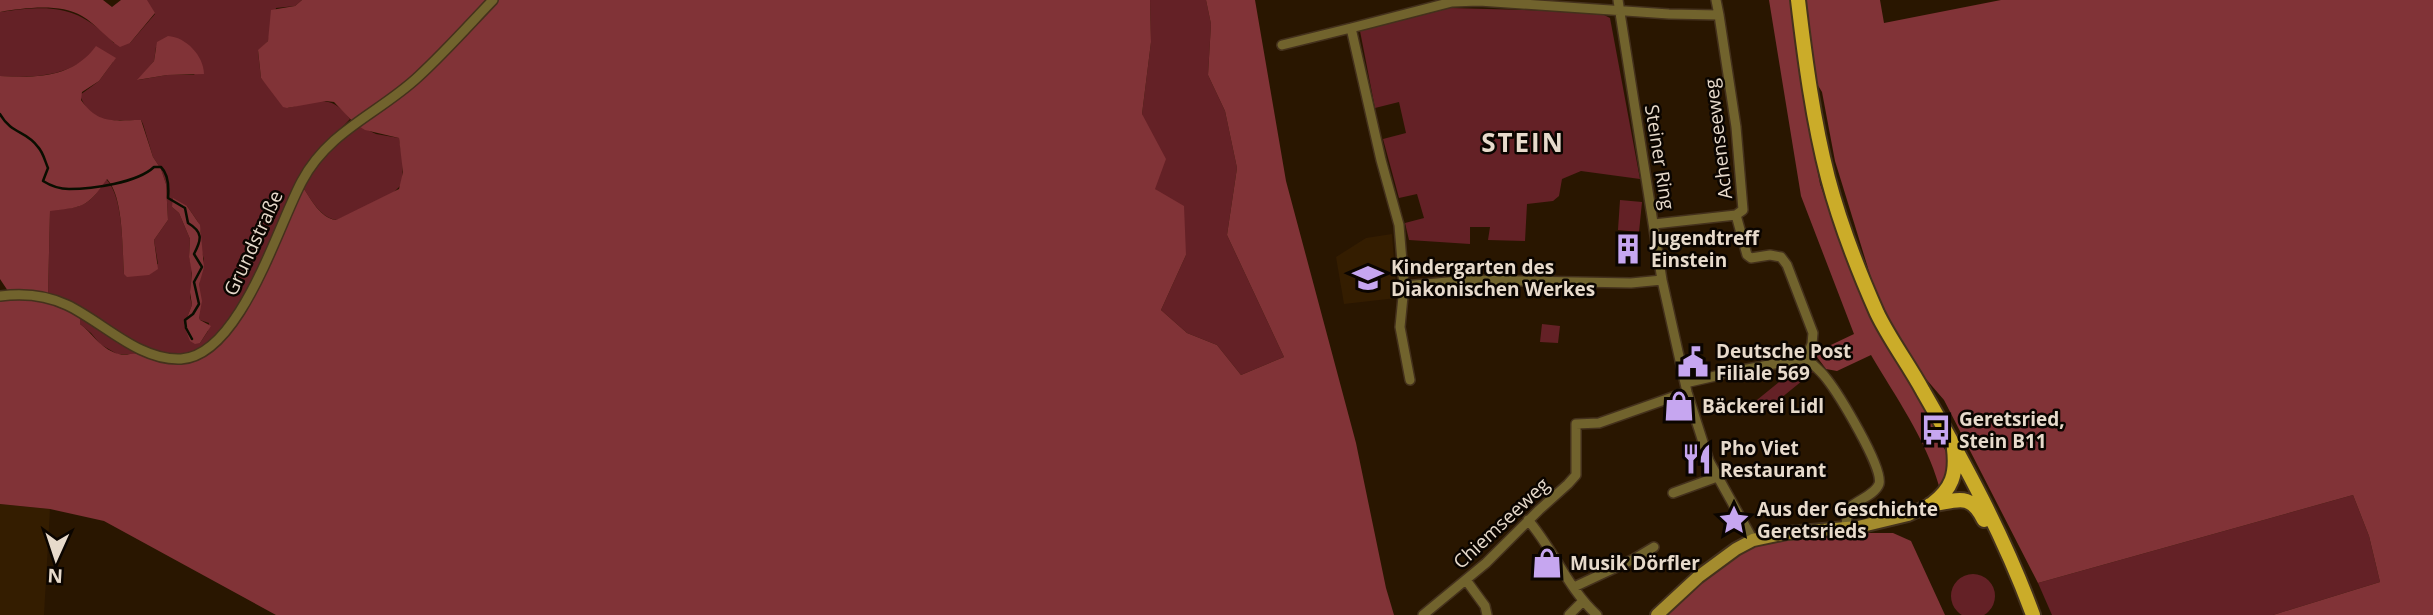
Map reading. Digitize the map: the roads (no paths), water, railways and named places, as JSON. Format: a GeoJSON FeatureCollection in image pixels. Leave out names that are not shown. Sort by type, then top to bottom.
{"type":"FeatureCollection","features":[{"type":"Feature","properties":{"kind":"main road"},"geometry":{"type":"LineString","coordinates":[[1798,0],[1828,180],[1858,267],[1878,316],[1976,484],[2008,552],[2033,615]]}},
{"type":"Feature","properties":{"kind":"main road"},"geometry":{"type":"LineString","coordinates":[[1930,505],[1947,491],[1951,484],[1955,466],[1954,444]]}},
{"type":"Feature","properties":{"kind":"main road"},"geometry":{"type":"LineString","coordinates":[[1930,505],[1976,484]]}},
{"type":"Feature","properties":{"kind":"main road"},"geometry":{"type":"LineString","coordinates":[[1930,505],[1964,499],[1974,503],[1993,538],[2008,552]]}},
{"type":"Feature","properties":{"kind":"street","name":"Grundstraße"},"geometry":{"type":"LineString","coordinates":[[0,296],[33,295],[56,301],[157,355],[184,359],[202,352],[217,341],[237,316],[265,267],[303,178],[315,162],[349,126],[418,77],[493,0]]}},
{"type":"Feature","properties":{"kind":"street","name":"Achenseeweg"},"geometry":{"type":"LineString","coordinates":[[1654,224],[1736,215],[1743,210],[1739,154],[1716,0]]}},
{"type":"Feature","properties":{"kind":"street"},"geometry":{"type":"LineString","coordinates":[[1282,45],[1452,2],[1618,5],[1719,15]]}},
{"type":"Feature","properties":{"kind":"street","name":"Steiner Ring"},"geometry":{"type":"LineString","coordinates":[[1618,5],[1662,280],[1686,387],[1705,449],[1717,477],[1753,540]]}},
{"type":"Feature","properties":{"kind":"street"},"geometry":{"type":"LineString","coordinates":[[1351,28],[1381,160],[1399,225],[1404,286],[1399,327],[1410,380]]}},
{"type":"Feature","properties":{"kind":"street"},"geometry":{"type":"LineString","coordinates":[[1736,215],[1747,255],[1751,258],[1770,255],[1781,257],[1787,265],[1813,333],[1806,358]]}},
{"type":"Feature","properties":{"kind":"street"},"geometry":{"type":"LineString","coordinates":[[1404,286],[1469,280],[1631,284],[1662,280]]}},
{"type":"Feature","properties":{"kind":"street"},"geometry":{"type":"LineString","coordinates":[[1742,370],[1806,358]]}},
{"type":"Feature","properties":{"kind":"street"},"geometry":{"type":"LineString","coordinates":[[1806,358],[1828,381],[1859,432],[1879,474],[1879,483],[1875,490],[1849,508],[1845,529]]}},
{"type":"Feature","properties":{"kind":"street"},"geometry":{"type":"LineString","coordinates":[[1686,387],[1720,375]]}},
{"type":"Feature","properties":{"kind":"street","name":"Chiemseeweg"},"geometry":{"type":"LineString","coordinates":[[1423,615],[1466,580],[1576,475],[1576,424],[1599,423],[1686,387]]}},
{"type":"Feature","properties":{"kind":"street"},"geometry":{"type":"LineString","coordinates":[[1673,493],[1717,477]]}},
{"type":"Feature","properties":{"kind":"street"},"geometry":{"type":"LineString","coordinates":[[1657,615],[1698,577],[1753,540],[1787,533],[1845,529],[1908,515],[1930,505]]}},
{"type":"Feature","properties":{"kind":"street"},"geometry":{"type":"LineString","coordinates":[[1528,520],[1542,537],[1582,602],[1597,615]]}},
{"type":"Feature","properties":{"kind":"street"},"geometry":{"type":"LineString","coordinates":[[1574,587],[1654,547]]}},
{"type":"Feature","properties":{"kind":"street"},"geometry":{"type":"LineString","coordinates":[[1466,580],[1485,606],[1487,615]]}},
{"type":"Feature","properties":{"kind":"street"},"geometry":{"type":"LineString","coordinates":[[1569,615],[1582,602]]}},
{"type":"Feature","properties":{"kind":"waterway"},"geometry":{"type":"LineString","coordinates":[[0,114],[9,126],[29,138],[40,149],[48,168],[43,181],[55,187],[79,189],[102,186],[137,177],[154,167],[164,170],[168,198],[185,208],[188,223],[200,236],[194,254],[202,267],[194,282],[199,304],[185,320],[192,339]]}},
{"type":"Feature","properties":{"kind":"tunnel"},"geometry":{"type":"LineString","coordinates":[[1720,375],[1742,370]]}},
{"type":"Feature","properties":{"kind":"place","name":"Jugendtreff Einstein"},"geometry":{"type":"Point","coordinates":[1628,249]}},
{"type":"Feature","properties":{"kind":"place","name":"Kindergarten des Diakonischen Werkes"},"geometry":{"type":"Point","coordinates":[1368,278]}},
{"type":"Feature","properties":{"kind":"place","name":"Deutsche Post Filiale 569"},"geometry":{"type":"Point","coordinates":[1693,362]}},
{"type":"Feature","properties":{"kind":"place","name":"Bäckerei Lidl"},"geometry":{"type":"Point","coordinates":[1679,406]}},
{"type":"Feature","properties":{"kind":"place","name":"Geretsried, Stein B11"},"geometry":{"type":"Point","coordinates":[1936,430]}},
{"type":"Feature","properties":{"kind":"place","name":"Pho Viet Restaurant"},"geometry":{"type":"Point","coordinates":[1697,459]}},
{"type":"Feature","properties":{"kind":"place","name":"Aus der Geschichte Geretsrieds"},"geometry":{"type":"Point","coordinates":[1734,520]}},
{"type":"Feature","properties":{"kind":"place","name":"Musik Dörfler"},"geometry":{"type":"Point","coordinates":[1547,563]}},
{"type":"Feature","properties":{"kind":"district","name":"STEIN"},"geometry":{"type":"Point","coordinates":[1523,142]}}]}
